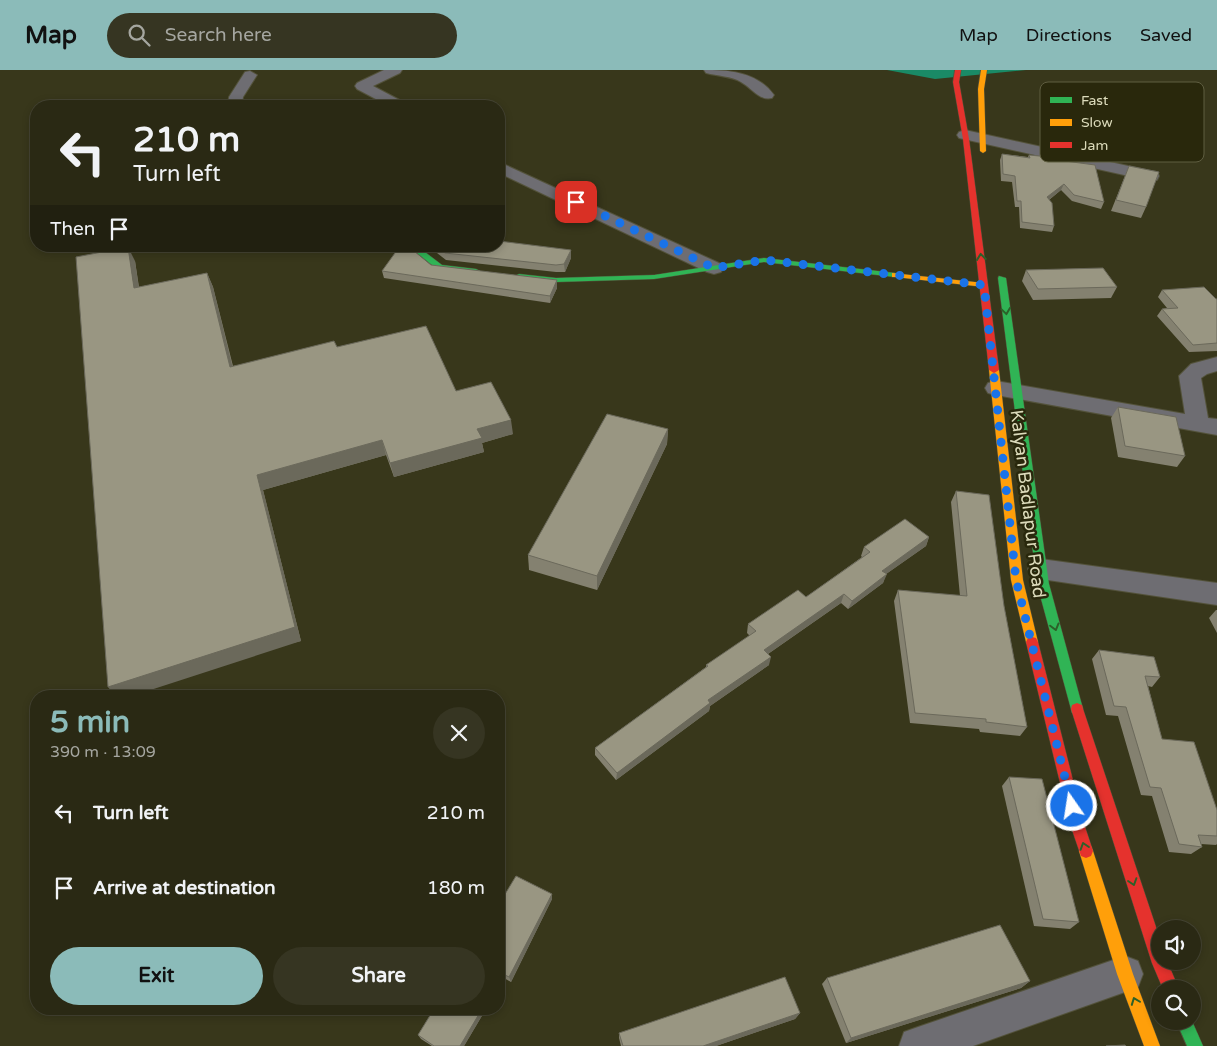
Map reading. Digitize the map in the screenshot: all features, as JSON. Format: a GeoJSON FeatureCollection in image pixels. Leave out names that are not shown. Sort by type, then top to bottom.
{"type":"FeatureCollection","features":[{"type":"Feature","properties":{"kind":"main road"},"geometry":{"type":"LineString","coordinates":[[984,70],[981,89],[981,139],[984,160]]}},
{"type":"Feature","properties":{"kind":"main road","name":"Kalyan Badlapur Road"},"geometry":{"type":"LineString","coordinates":[[957,76],[984,285],[1007,390],[1043,584],[1080,722],[1167,980]]}},
{"type":"Feature","properties":{"kind":"main road"},"geometry":{"type":"LineString","coordinates":[[420,252],[440,267],[488,273]]}},
{"type":"Feature","properties":{"kind":"main road"},"geometry":{"type":"LineString","coordinates":[[508,275],[556,280],[654,277],[764,260],[984,285]]}},
{"type":"Feature","properties":{"kind":"main road","name":"Kalyan Badlapur Road"},"geometry":{"type":"LineString","coordinates":[[999,263],[1016,580],[1077,824],[1125,974],[1152,1046]]}},
{"type":"Feature","properties":{"kind":"main road"},"geometry":{"type":"LineString","coordinates":[[1188,1030],[1195,1046]]}},
{"type":"Feature","properties":{"kind":"street"},"geometry":{"type":"LineString","coordinates":[[389,100],[362,86],[395,70]]}},
{"type":"Feature","properties":{"kind":"street"},"geometry":{"type":"LineString","coordinates":[[712,70],[745,78],[767,95]]}},
{"type":"Feature","properties":{"kind":"street"},"geometry":{"type":"LineString","coordinates":[[236,100],[250,75]]}},
{"type":"Feature","properties":{"kind":"street"},"geometry":{"type":"LineString","coordinates":[[965,135],[1040,152]]}},
{"type":"Feature","properties":{"kind":"street"},"geometry":{"type":"LineString","coordinates":[[1087,162],[1151,176]]}},
{"type":"Feature","properties":{"kind":"street"},"geometry":{"type":"LineString","coordinates":[[505,170],[714,268]]}},
{"type":"Feature","properties":{"kind":"street"},"geometry":{"type":"LineString","coordinates":[[1007,390],[1207,425],[1190,376],[1199,369],[1217,364]]}},
{"type":"Feature","properties":{"kind":"street"},"geometry":{"type":"LineString","coordinates":[[1041,568],[1217,594]]}},
{"type":"Feature","properties":{"kind":"street"},"geometry":{"type":"LineString","coordinates":[[918,1046],[1125,974]]}},
{"type":"Feature","properties":{"kind":"shaded area"},"geometry":{"type":"Polygon","coordinates":[[[887,70],[1026,70],[935,79],[887,70]]]}},
{"type":"Feature","properties":{"kind":"building"},"geometry":{"type":"Polygon","coordinates":[[[1002,154],[1030,158],[1029,155],[1040,156],[1040,162],[1072,162],[1095,165],[1104,202],[1074,195],[1064,184],[1047,197],[1052,203],[1054,226],[1022,222],[1021,201],[1017,201],[1015,176],[1003,174],[1002,154]]]}},
{"type":"Feature","properties":{"kind":"building"},"geometry":{"type":"Polygon","coordinates":[[[1129,166],[1159,172],[1146,207],[1116,200],[1129,166]]]}},
{"type":"Feature","properties":{"kind":"building"},"geometry":{"type":"Polygon","coordinates":[[[505,242],[571,250],[564,264],[556,265],[444,252],[505,252],[505,242]]]}},
{"type":"Feature","properties":{"kind":"building"},"geometry":{"type":"Polygon","coordinates":[[[102,252],[129,252],[134,288],[207,273],[230,367],[334,341],[337,347],[426,326],[456,391],[491,382],[511,420],[477,429],[482,438],[390,463],[382,440],[257,475],[295,627],[108,687],[76,257],[102,252]]]}},
{"type":"Feature","properties":{"kind":"building"},"geometry":{"type":"Polygon","coordinates":[[[396,252],[415,252],[431,265],[557,280],[550,296],[382,271],[396,252]]]}},
{"type":"Feature","properties":{"kind":"building"},"geometry":{"type":"Polygon","coordinates":[[[1103,268],[1117,287],[1038,289],[1026,270],[1103,268]]]}},
{"type":"Feature","properties":{"kind":"building"},"geometry":{"type":"Polygon","coordinates":[[[1204,287],[1217,299],[1217,343],[1193,345],[1162,309],[1178,308],[1162,290],[1204,287]]]}},
{"type":"Feature","properties":{"kind":"building"},"geometry":{"type":"Polygon","coordinates":[[[1118,407],[1176,417],[1185,456],[1125,446],[1118,407]]]}},
{"type":"Feature","properties":{"kind":"building"},"geometry":{"type":"Polygon","coordinates":[[[607,414],[668,429],[597,576],[528,555],[607,414]]]}},
{"type":"Feature","properties":{"kind":"building"},"geometry":{"type":"Polygon","coordinates":[[[956,491],[989,495],[1004,606],[1027,727],[986,722],[986,719],[915,713],[898,590],[967,596],[956,491]]]}},
{"type":"Feature","properties":{"kind":"building"},"geometry":{"type":"Polygon","coordinates":[[[905,519],[929,537],[882,571],[887,574],[852,601],[844,594],[764,650],[771,657],[708,700],[710,703],[617,773],[595,748],[708,666],[706,665],[756,631],[748,624],[798,590],[806,597],[870,552],[864,547],[905,519]]]}},
{"type":"Feature","properties":{"kind":"building"},"geometry":{"type":"Polygon","coordinates":[[[1099,650],[1154,657],[1160,677],[1145,676],[1162,739],[1194,742],[1217,810],[1217,836],[1198,835],[1202,847],[1179,844],[1161,788],[1150,787],[1126,707],[1114,706],[1099,650]]]}},
{"type":"Feature","properties":{"kind":"building"},"geometry":{"type":"Polygon","coordinates":[[[1009,777],[1042,779],[1079,922],[1043,919],[1009,777]]]}},
{"type":"Feature","properties":{"kind":"building"},"geometry":{"type":"Polygon","coordinates":[[[516,876],[552,894],[509,977],[505,975],[505,894],[516,876]]]}},
{"type":"Feature","properties":{"kind":"building"},"geometry":{"type":"Polygon","coordinates":[[[1000,925],[1030,981],[851,1038],[827,978],[1000,925]]]}},
{"type":"Feature","properties":{"kind":"building"},"geometry":{"type":"Polygon","coordinates":[[[785,977],[800,1013],[703,1046],[623,1046],[619,1033],[785,977]]]}},
{"type":"Feature","properties":{"kind":"building"},"geometry":{"type":"Polygon","coordinates":[[[430,1015],[478,1015],[460,1046],[434,1046],[418,1035],[430,1015]]]}},
{"type":"Feature","properties":{"kind":"traffic: fast"},"geometry":{"type":"LineString","coordinates":[[420,252],[440,267],[476,271]]}},
{"type":"Feature","properties":{"kind":"traffic: fast"},"geometry":{"type":"LineString","coordinates":[[519,276],[556,280],[654,277],[764,260],[895,275]]}},
{"type":"Feature","properties":{"kind":"traffic: fast"},"geometry":{"type":"LineString","coordinates":[[1002,278],[1043,584],[1077,709]]}},
{"type":"Feature","properties":{"kind":"traffic: fast"},"geometry":{"type":"LineString","coordinates":[[1188,1030],[1195,1046]]}},
{"type":"Feature","properties":{"kind":"traffic: slow"},"geometry":{"type":"LineString","coordinates":[[983,151],[981,89],[984,70]]}},
{"type":"Feature","properties":{"kind":"traffic: slow"},"geometry":{"type":"LineString","coordinates":[[895,275],[984,285]]}},
{"type":"Feature","properties":{"kind":"traffic: slow"},"geometry":{"type":"LineString","coordinates":[[994,370],[1017,580],[1032,642]]}},
{"type":"Feature","properties":{"kind":"traffic: slow"},"geometry":{"type":"LineString","coordinates":[[1086,851],[1125,974],[1152,1046]]}},
{"type":"Feature","properties":{"kind":"traffic: jam"},"geometry":{"type":"LineString","coordinates":[[958,70],[956,82],[966,139],[994,370]]}},
{"type":"Feature","properties":{"kind":"traffic: jam"},"geometry":{"type":"LineString","coordinates":[[1032,642],[1077,824],[1086,851]]}},
{"type":"Feature","properties":{"kind":"traffic: jam"},"geometry":{"type":"LineString","coordinates":[[1077,709],[1167,980]]}},
{"type":"Feature","properties":{"kind":"route"},"geometry":{"type":"LineString","coordinates":[[576,202],[714,268],[764,260],[984,285],[1016,580],[1072,806]]}}]}
